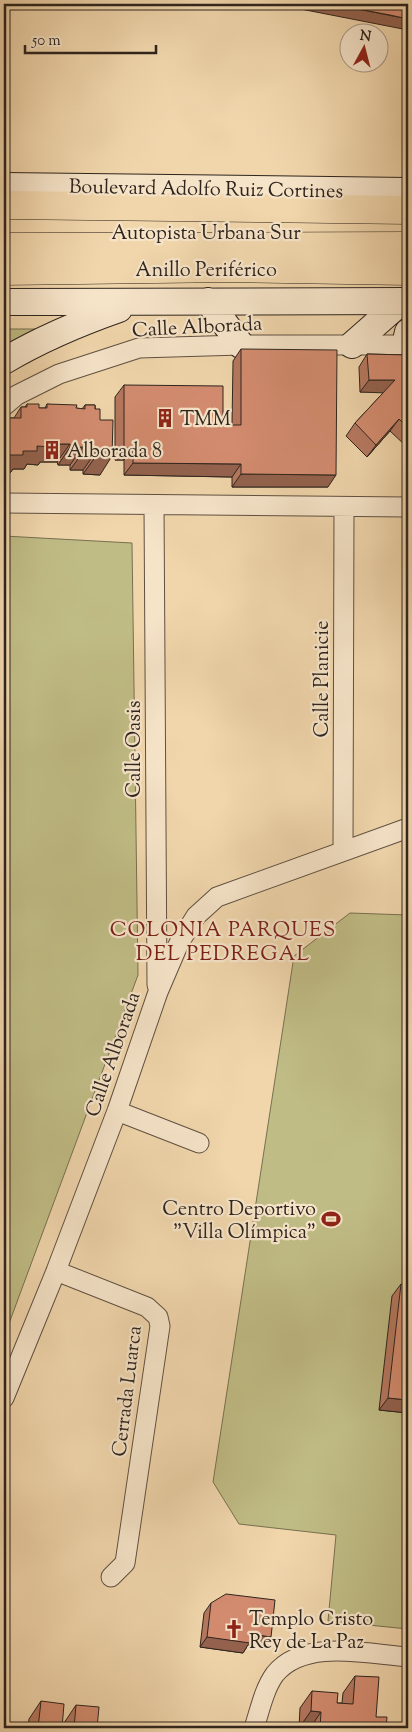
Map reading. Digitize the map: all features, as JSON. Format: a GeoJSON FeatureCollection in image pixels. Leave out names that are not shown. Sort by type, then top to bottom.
{"type":"FeatureCollection","features":[{"type":"Feature","properties":{"kind":"highway"},"geometry":{"type":"LineString","coordinates":[[49,206],[398,191]]}},
{"type":"Feature","properties":{"kind":"highway"},"geometry":{"type":"LineString","coordinates":[[4,205],[408,210]]}},
{"type":"Feature","properties":{"kind":"highway","name":"Autopista Urbana Sur"},"geometry":{"type":"LineString","coordinates":[[4,233],[408,232]]}},
{"type":"Feature","properties":{"kind":"highway","name":"Autopista Urbana Sur"},"geometry":{"type":"LineString","coordinates":[[4,247],[408,246]]}},
{"type":"Feature","properties":{"kind":"highway","name":"Anillo Periférico"},"geometry":{"type":"LineString","coordinates":[[4,271],[231,268],[408,271]]}},
{"type":"Feature","properties":{"kind":"main road","name":"Boulevard Adolfo Ruiz Cortines"},"geometry":{"type":"LineString","coordinates":[[4,186],[398,191]]}},
{"type":"Feature","properties":{"kind":"main road"},"geometry":{"type":"LineString","coordinates":[[208,301],[241,345]]}},
{"type":"Feature","properties":{"kind":"main road"},"geometry":{"type":"LineString","coordinates":[[4,302],[405,301]]}},
{"type":"Feature","properties":{"kind":"main road"},"geometry":{"type":"LineString","coordinates":[[352,344],[405,301]]}},
{"type":"Feature","properties":{"kind":"main road"},"geometry":{"type":"LineString","coordinates":[[4,361],[35,343],[77,324],[140,302]]}},
{"type":"Feature","properties":{"kind":"street","name":"Calle Alborada"},"geometry":{"type":"LineString","coordinates":[[4,406],[17,394],[59,374],[140,348],[352,344],[407,339]]}},
{"type":"Feature","properties":{"kind":"street"},"geometry":{"type":"LineString","coordinates":[[4,503],[408,507]]}},
{"type":"Feature","properties":{"kind":"street","name":"Calle Oasis"},"geometry":{"type":"LineString","coordinates":[[154,505],[158,992]]}},
{"type":"Feature","properties":{"kind":"street","name":"Calle Planicie"},"geometry":{"type":"LineString","coordinates":[[343,850],[344,507]]}},
{"type":"Feature","properties":{"kind":"street","name":"Calle Alborada"},"geometry":{"type":"LineString","coordinates":[[4,1398],[117,1111],[158,992],[179,943],[196,916],[216,898],[343,850],[408,828]]}},
{"type":"Feature","properties":{"kind":"street"},"geometry":{"type":"LineString","coordinates":[[117,1111],[199,1143]]}},
{"type":"Feature","properties":{"kind":"street","name":"Cerrada Luarca"},"geometry":{"type":"LineString","coordinates":[[56,1270],[147,1307],[158,1317],[160,1326],[125,1563],[111,1577]]}},
{"type":"Feature","properties":{"kind":"street"},"geometry":{"type":"LineString","coordinates":[[254,1728],[266,1692],[276,1674],[293,1659],[309,1652],[335,1651],[408,1657]]}},
{"type":"Feature","properties":{"kind":"shaded area"},"geometry":{"type":"Polygon","coordinates":[[[4,329],[35,329],[4,345],[4,329]]]}},
{"type":"Feature","properties":{"kind":"shaded area"},"geometry":{"type":"Polygon","coordinates":[[[4,536],[132,543],[138,975],[4,1337],[4,536]]]}},
{"type":"Feature","properties":{"kind":"shaded area","name":"Centro Deportivo \"Villa Olímpica\""},"geometry":{"type":"Polygon","coordinates":[[[350,913],[408,915],[408,1629],[328,1621],[336,1535],[239,1524],[213,1482],[294,956],[350,913]]]}},
{"type":"Feature","properties":{"kind":"building"},"geometry":{"type":"Polygon","coordinates":[[[332,4],[408,4],[408,19],[390,15],[332,4]]]}},
{"type":"Feature","properties":{"kind":"building"},"geometry":{"type":"Polygon","coordinates":[[[241,349],[337,350],[336,475],[241,474],[241,464],[133,463],[133,448],[124,448],[124,385],[223,386],[223,425],[241,425],[241,349]]]}},
{"type":"Feature","properties":{"kind":"building"},"geometry":{"type":"Polygon","coordinates":[[[367,354],[408,355],[408,428],[399,419],[376,445],[355,423],[395,380],[369,380],[367,354]]]}},
{"type":"Feature","properties":{"kind":"building"},"geometry":{"type":"Polygon","coordinates":[[[27,404],[39,404],[39,408],[47,408],[47,404],[77,405],[76,408],[85,409],[85,405],[95,405],[95,409],[100,409],[100,420],[113,420],[112,456],[96,456],[96,452],[83,452],[83,447],[70,447],[70,444],[51,444],[51,447],[37,446],[37,451],[23,451],[23,455],[6,455],[7,418],[21,418],[21,407],[27,407],[27,404]]]}},
{"type":"Feature","properties":{"kind":"building"},"geometry":{"type":"Polygon","coordinates":[[[401,1284],[408,1285],[408,1400],[388,1398],[401,1284]]]}},
{"type":"Feature","properties":{"kind":"building","name":"Templo Cristo Rey de La Paz"},"geometry":{"type":"Polygon","coordinates":[[[226,1594],[275,1600],[271,1637],[251,1634],[250,1643],[207,1637],[211,1603],[226,1594]]]}},
{"type":"Feature","properties":{"kind":"building"},"geometry":{"type":"Polygon","coordinates":[[[355,1676],[379,1677],[376,1717],[387,1717],[386,1728],[359,1728],[359,1726],[344,1725],[343,1728],[320,1728],[321,1712],[311,1711],[312,1691],[338,1693],[337,1703],[353,1704],[355,1676]]]}},
{"type":"Feature","properties":{"kind":"building"},"geometry":{"type":"Polygon","coordinates":[[[41,1701],[64,1704],[62,1728],[38,1728],[41,1701]]]}},
{"type":"Feature","properties":{"kind":"building"},"geometry":{"type":"Polygon","coordinates":[[[76,1705],[99,1707],[97,1728],[74,1728],[76,1705]]]}},
{"type":"Feature","properties":{"kind":"place","name":"TMM"},"geometry":{"type":"Point","coordinates":[165,418]}},
{"type":"Feature","properties":{"kind":"place","name":"Alborada 8"},"geometry":{"type":"Point","coordinates":[52,450]}},
{"type":"Feature","properties":{"kind":"place","name":"Centro Deportivo \"Villa Olímpica\""},"geometry":{"type":"Point","coordinates":[331,1219]}},
{"type":"Feature","properties":{"kind":"place","name":"Templo Cristo Rey de La Paz"},"geometry":{"type":"Point","coordinates":[234,1629]}},
{"type":"Feature","properties":{"kind":"district","name":"COLONIA PARQUES DEL PEDREGAL"},"geometry":{"type":"Point","coordinates":[223,941]}}]}
